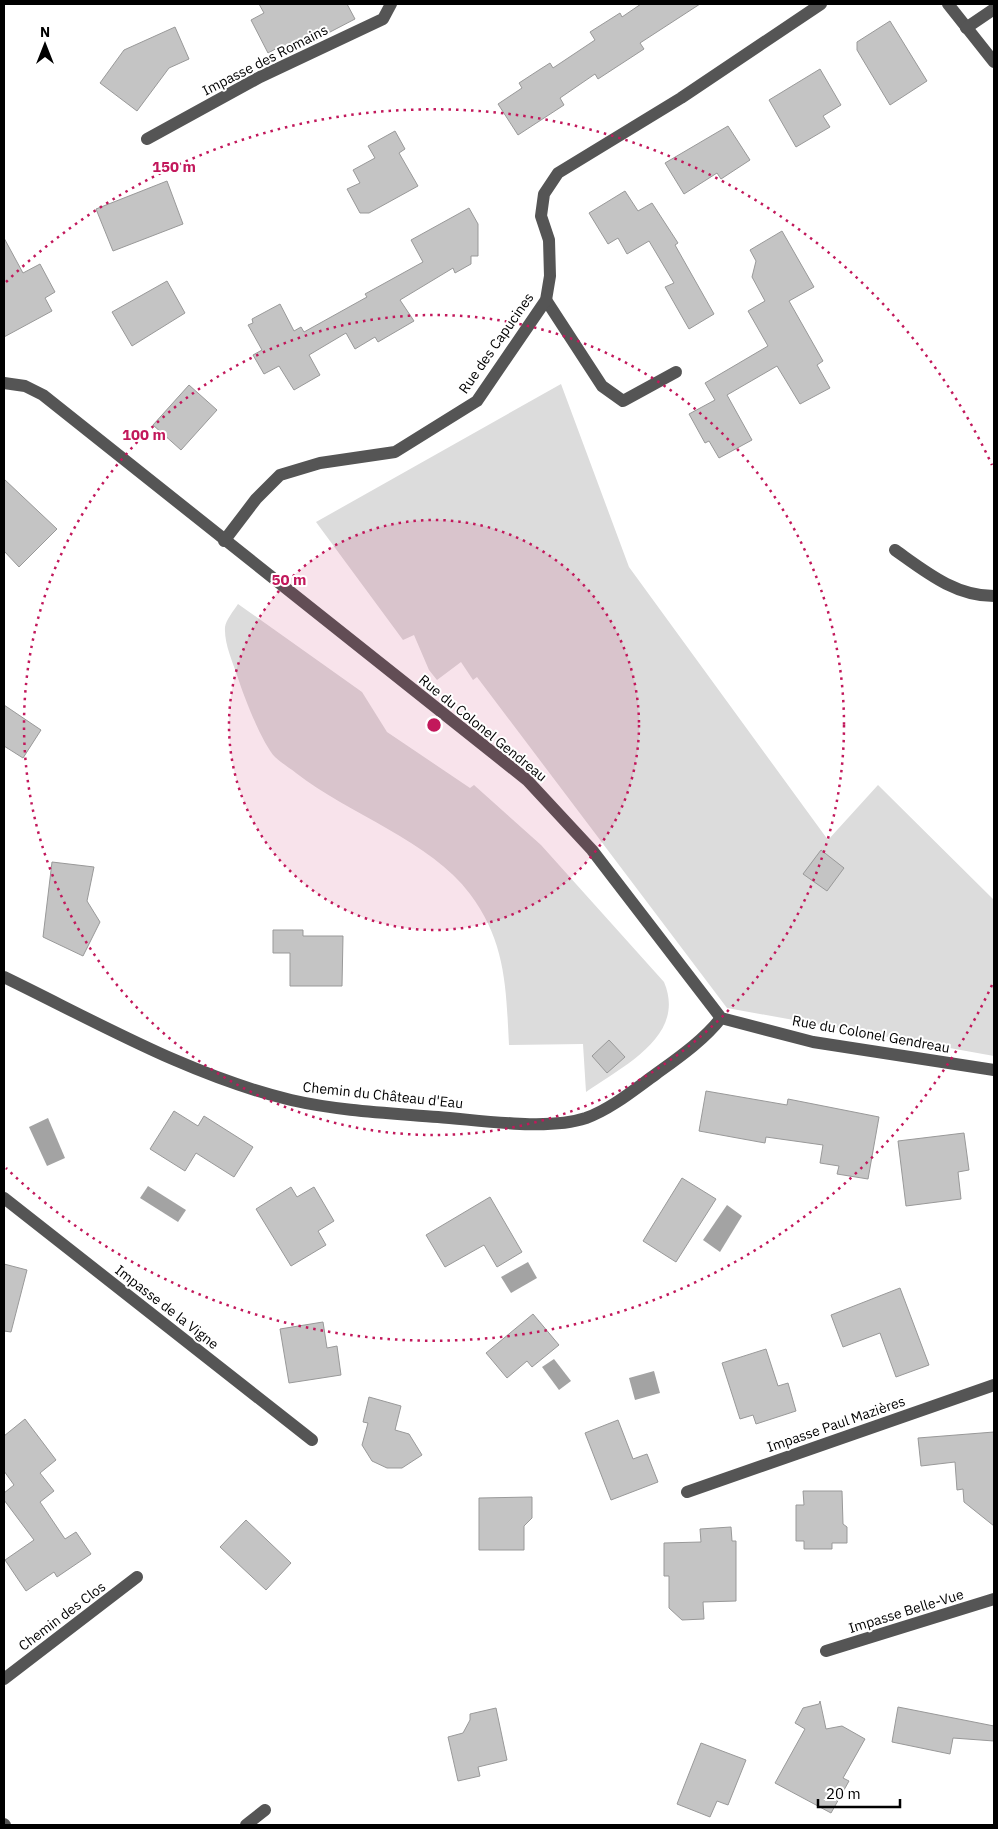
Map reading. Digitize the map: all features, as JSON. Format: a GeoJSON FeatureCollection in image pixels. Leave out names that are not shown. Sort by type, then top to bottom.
{"type":"FeatureCollection","features":[{"type":"Feature","properties":{"kind":"street","name":"Impasse des Romains"},"geometry":{"type":"LineString","coordinates":[[147,139],[260,77],[383,19],[391,4]]}},
{"type":"Feature","properties":{"kind":"street","name":"Rue des Capucines"},"geometry":{"type":"LineString","coordinates":[[224,541],[256,499],[280,475],[320,464],[395,452],[477,402],[546,300],[550,276],[549,240],[541,216],[544,194],[558,173],[681,98],[821,4]]}},
{"type":"Feature","properties":{"kind":"street"},"geometry":{"type":"LineString","coordinates":[[948,4],[994,62]]}},
{"type":"Feature","properties":{"kind":"street"},"geometry":{"type":"LineString","coordinates":[[966,28],[994,10]]}},
{"type":"Feature","properties":{"kind":"street"},"geometry":{"type":"LineString","coordinates":[[546,300],[602,386],[623,401],[676,372]]}},
{"type":"Feature","properties":{"kind":"street","name":"Rue du Colonel Gendreau"},"geometry":{"type":"LineString","coordinates":[[4,383],[25,386],[43,395],[224,541],[296,595],[417,694],[528,780],[592,850],[721,1018],[813,1042],[994,1070]]}},
{"type":"Feature","properties":{"kind":"street"},"geometry":{"type":"LineString","coordinates":[[896,550],[941,582],[971,594],[994,596]]}},
{"type":"Feature","properties":{"kind":"street","name":"Chemin du Château d'Eau"},"geometry":{"type":"LineString","coordinates":[[4,977],[162,1054],[249,1088],[292,1100],[340,1108],[502,1121],[560,1122],[587,1118],[623,1097],[665,1068],[714,1027],[721,1018]]}},
{"type":"Feature","properties":{"kind":"street","name":"Impasse de la Vigne"},"geometry":{"type":"LineString","coordinates":[[4,1198],[312,1440]]}},
{"type":"Feature","properties":{"kind":"street","name":"Impasse Paul Mazières"},"geometry":{"type":"LineString","coordinates":[[687,1492],[994,1385]]}},
{"type":"Feature","properties":{"kind":"street","name":"Chemin des Clos"},"geometry":{"type":"LineString","coordinates":[[4,1679],[138,1577]]}},
{"type":"Feature","properties":{"kind":"street","name":"Impasse Belle-Vue"},"geometry":{"type":"LineString","coordinates":[[826,1651],[994,1599]]}},
{"type":"Feature","properties":{"kind":"street"},"geometry":{"type":"LineString","coordinates":[[246,1825],[265,1810]]}},
{"type":"Feature","properties":{"kind":"shaded area"},"geometry":{"type":"Polygon","coordinates":[[[561,384],[629,567],[828,840],[878,785],[994,900],[994,1056],[727,1008],[477,677],[473,680],[461,662],[437,680],[429,670],[414,635],[403,640],[316,522],[561,384]]]}},
{"type":"Feature","properties":{"kind":"shaded area"},"geometry":{"type":"Polygon","coordinates":[[[238,604],[362,692],[387,732],[470,788],[474,785],[541,845],[664,982],[669,1001],[667,1018],[659,1034],[648,1048],[586,1092],[583,1044],[509,1045],[507,1004],[502,966],[491,930],[470,894],[453,875],[412,843],[317,788],[275,757],[270,750],[249,708],[227,646],[225,627],[230,615],[238,604]]]}},
{"type":"Feature","properties":{"kind":"shaded area"},"geometry":{"type":"Polygon","coordinates":[[[48,1118],[65,1158],[47,1166],[29,1127],[48,1118]]]}},
{"type":"Feature","properties":{"kind":"shaded area"},"geometry":{"type":"Polygon","coordinates":[[[148,1186],[186,1210],[178,1222],[140,1198],[148,1186]]]}},
{"type":"Feature","properties":{"kind":"shaded area"},"geometry":{"type":"Polygon","coordinates":[[[727,1205],[742,1216],[720,1252],[703,1240],[727,1205]]]}},
{"type":"Feature","properties":{"kind":"shaded area"},"geometry":{"type":"Polygon","coordinates":[[[528,1262],[537,1278],[511,1293],[501,1277],[528,1262]]]}},
{"type":"Feature","properties":{"kind":"shaded area"},"geometry":{"type":"Polygon","coordinates":[[[554,1359],[571,1381],[559,1390],[542,1367],[554,1359]]]}},
{"type":"Feature","properties":{"kind":"shaded area"},"geometry":{"type":"Polygon","coordinates":[[[654,1371],[660,1393],[635,1400],[629,1378],[654,1371]]]}},
{"type":"Feature","properties":{"kind":"building"},"geometry":{"type":"Polygon","coordinates":[[[259,4],[347,4],[355,19],[286,55],[281,46],[268,53],[251,20],[264,13],[259,4]]]}},
{"type":"Feature","properties":{"kind":"building"},"geometry":{"type":"Polygon","coordinates":[[[641,4],[700,4],[640,43],[644,49],[598,79],[595,74],[560,98],[564,105],[518,135],[498,104],[522,88],[519,83],[550,63],[553,68],[595,40],[590,32],[620,13],[622,17],[641,4]]]}},
{"type":"Feature","properties":{"kind":"building"},"geometry":{"type":"Polygon","coordinates":[[[890,21],[927,81],[890,105],[857,50],[857,42],[890,21]]]}},
{"type":"Feature","properties":{"kind":"building"},"geometry":{"type":"Polygon","coordinates":[[[175,27],[189,59],[169,68],[137,111],[100,83],[124,50],[175,27]]]}},
{"type":"Feature","properties":{"kind":"building"},"geometry":{"type":"Polygon","coordinates":[[[820,69],[841,105],[823,116],[830,127],[796,147],[769,100],[820,69]]]}},
{"type":"Feature","properties":{"kind":"building"},"geometry":{"type":"Polygon","coordinates":[[[728,126],[750,160],[721,179],[717,173],[684,194],[665,163],[728,126]]]}},
{"type":"Feature","properties":{"kind":"building"},"geometry":{"type":"Polygon","coordinates":[[[395,131],[405,149],[399,153],[418,186],[369,213],[360,213],[347,189],[360,183],[353,170],[375,158],[368,146],[395,131]]]}},
{"type":"Feature","properties":{"kind":"building"},"geometry":{"type":"Polygon","coordinates":[[[167,181],[183,224],[113,251],[96,209],[167,181]]]}},
{"type":"Feature","properties":{"kind":"building"},"geometry":{"type":"Polygon","coordinates":[[[625,191],[638,211],[652,203],[678,243],[675,245],[714,314],[689,329],[665,287],[674,283],[649,241],[627,254],[618,238],[608,244],[589,213],[625,191]]]}},
{"type":"Feature","properties":{"kind":"building"},"geometry":{"type":"Polygon","coordinates":[[[469,208],[478,224],[478,256],[471,256],[471,264],[455,273],[453,268],[400,300],[414,321],[378,342],[375,337],[355,349],[346,333],[309,355],[320,375],[294,390],[279,366],[264,374],[253,355],[262,350],[248,325],[253,323],[252,319],[280,304],[294,331],[301,327],[304,332],[367,297],[365,294],[423,262],[411,240],[469,208]]]}},
{"type":"Feature","properties":{"kind":"building"},"geometry":{"type":"Polygon","coordinates":[[[782,231],[814,287],[789,301],[823,361],[817,365],[830,388],[800,404],[777,366],[727,395],[752,440],[719,458],[709,441],[705,443],[689,414],[715,400],[705,383],[768,346],[748,311],[765,301],[752,277],[756,261],[750,250],[782,231]]]}},
{"type":"Feature","properties":{"kind":"building"},"geometry":{"type":"Polygon","coordinates":[[[4,238],[23,273],[40,264],[55,292],[45,298],[52,311],[4,337],[4,238]]]}},
{"type":"Feature","properties":{"kind":"building"},"geometry":{"type":"Polygon","coordinates":[[[167,281],[185,313],[132,346],[112,312],[167,281]]]}},
{"type":"Feature","properties":{"kind":"building"},"geometry":{"type":"Polygon","coordinates":[[[189,385],[217,410],[181,450],[153,425],[189,385]]]}},
{"type":"Feature","properties":{"kind":"building"},"geometry":{"type":"Polygon","coordinates":[[[4,479],[57,529],[19,567],[4,551],[4,479]]]}},
{"type":"Feature","properties":{"kind":"building"},"geometry":{"type":"Polygon","coordinates":[[[4,705],[41,730],[23,758],[4,746],[4,705]]]}},
{"type":"Feature","properties":{"kind":"building"},"geometry":{"type":"Polygon","coordinates":[[[821,850],[844,868],[827,891],[803,874],[821,850]]]}},
{"type":"Feature","properties":{"kind":"building"},"geometry":{"type":"Polygon","coordinates":[[[52,862],[94,867],[87,901],[100,922],[83,956],[43,937],[52,862]]]}},
{"type":"Feature","properties":{"kind":"building"},"geometry":{"type":"Polygon","coordinates":[[[273,930],[303,930],[303,936],[343,936],[342,986],[290,986],[290,953],[273,953],[273,930]]]}},
{"type":"Feature","properties":{"kind":"building"},"geometry":{"type":"Polygon","coordinates":[[[609,1040],[625,1057],[607,1073],[592,1056],[609,1040]]]}},
{"type":"Feature","properties":{"kind":"building"},"geometry":{"type":"Polygon","coordinates":[[[706,1091],[787,1105],[788,1099],[879,1117],[868,1179],[837,1174],[839,1166],[820,1163],[823,1145],[766,1137],[765,1143],[699,1131],[706,1091]]]}},
{"type":"Feature","properties":{"kind":"building"},"geometry":{"type":"Polygon","coordinates":[[[174,1111],[198,1126],[204,1116],[253,1147],[234,1177],[196,1153],[185,1171],[150,1149],[174,1111]]]}},
{"type":"Feature","properties":{"kind":"building"},"geometry":{"type":"Polygon","coordinates":[[[964,1133],[969,1170],[958,1172],[961,1199],[906,1206],[898,1141],[964,1133]]]}},
{"type":"Feature","properties":{"kind":"building"},"geometry":{"type":"Polygon","coordinates":[[[682,1178],[716,1199],[676,1262],[643,1241],[682,1178]]]}},
{"type":"Feature","properties":{"kind":"building"},"geometry":{"type":"Polygon","coordinates":[[[291,1187],[297,1197],[314,1187],[334,1221],[318,1231],[326,1245],[291,1266],[256,1209],[291,1187]]]}},
{"type":"Feature","properties":{"kind":"building"},"geometry":{"type":"Polygon","coordinates":[[[490,1197],[522,1252],[497,1267],[484,1245],[445,1267],[426,1235],[490,1197]]]}},
{"type":"Feature","properties":{"kind":"building"},"geometry":{"type":"Polygon","coordinates":[[[4,1264],[27,1270],[11,1332],[4,1331],[4,1264]]]}},
{"type":"Feature","properties":{"kind":"building"},"geometry":{"type":"Polygon","coordinates":[[[900,1288],[929,1365],[896,1377],[880,1333],[843,1347],[831,1315],[900,1288]]]}},
{"type":"Feature","properties":{"kind":"building"},"geometry":{"type":"Polygon","coordinates":[[[533,1314],[559,1345],[532,1367],[527,1361],[507,1378],[486,1353],[533,1314]]]}},
{"type":"Feature","properties":{"kind":"building"},"geometry":{"type":"Polygon","coordinates":[[[323,1322],[327,1348],[337,1346],[341,1375],[289,1383],[280,1329],[323,1322]]]}},
{"type":"Feature","properties":{"kind":"building"},"geometry":{"type":"Polygon","coordinates":[[[766,1349],[778,1386],[788,1383],[796,1411],[756,1424],[753,1415],[740,1419],[722,1363],[766,1349]]]}},
{"type":"Feature","properties":{"kind":"building"},"geometry":{"type":"Polygon","coordinates":[[[369,1397],[401,1406],[395,1430],[409,1434],[422,1455],[402,1468],[387,1468],[372,1461],[362,1445],[368,1423],[363,1422],[369,1397]]]}},
{"type":"Feature","properties":{"kind":"building"},"geometry":{"type":"Polygon","coordinates":[[[25,1419],[56,1460],[40,1473],[54,1491],[40,1502],[65,1539],[76,1532],[91,1554],[57,1577],[54,1572],[26,1591],[5,1560],[34,1540],[4,1500],[4,1493],[14,1485],[4,1471],[4,1436],[25,1419]]]}},
{"type":"Feature","properties":{"kind":"building"},"geometry":{"type":"Polygon","coordinates":[[[618,1420],[633,1459],[647,1454],[658,1482],[611,1500],[585,1433],[618,1420]]]}},
{"type":"Feature","properties":{"kind":"building"},"geometry":{"type":"Polygon","coordinates":[[[994,1432],[994,1526],[964,1502],[963,1489],[957,1490],[955,1462],[921,1466],[918,1438],[994,1432]]]}},
{"type":"Feature","properties":{"kind":"building"},"geometry":{"type":"Polygon","coordinates":[[[803,1491],[842,1491],[843,1524],[847,1527],[847,1543],[832,1543],[832,1549],[804,1549],[804,1541],[796,1541],[796,1505],[804,1505],[803,1491]]]}},
{"type":"Feature","properties":{"kind":"building"},"geometry":{"type":"Polygon","coordinates":[[[532,1497],[532,1518],[524,1526],[524,1550],[479,1550],[479,1498],[532,1497]]]}},
{"type":"Feature","properties":{"kind":"building"},"geometry":{"type":"Polygon","coordinates":[[[246,1520],[291,1563],[266,1590],[220,1547],[246,1520]]]}},
{"type":"Feature","properties":{"kind":"building"},"geometry":{"type":"Polygon","coordinates":[[[731,1527],[732,1541],[736,1541],[736,1601],[703,1602],[704,1619],[682,1620],[669,1608],[669,1576],[664,1576],[664,1543],[701,1542],[700,1529],[731,1527]]]}},
{"type":"Feature","properties":{"kind":"building"},"geometry":{"type":"Polygon","coordinates":[[[820,1701],[826,1729],[842,1726],[865,1739],[843,1778],[849,1781],[831,1813],[775,1783],[805,1729],[795,1723],[803,1708],[819,1704],[820,1701]]]}},
{"type":"Feature","properties":{"kind":"building"},"geometry":{"type":"Polygon","coordinates":[[[898,1707],[994,1726],[994,1741],[953,1738],[950,1754],[892,1742],[898,1707]]]}},
{"type":"Feature","properties":{"kind":"building"},"geometry":{"type":"Polygon","coordinates":[[[496,1708],[507,1760],[478,1767],[480,1776],[458,1781],[448,1737],[463,1733],[470,1720],[470,1714],[496,1708]]]}},
{"type":"Feature","properties":{"kind":"building"},"geometry":{"type":"Polygon","coordinates":[[[701,1743],[746,1760],[728,1805],[717,1801],[710,1817],[677,1804],[701,1743]]]}}]}
